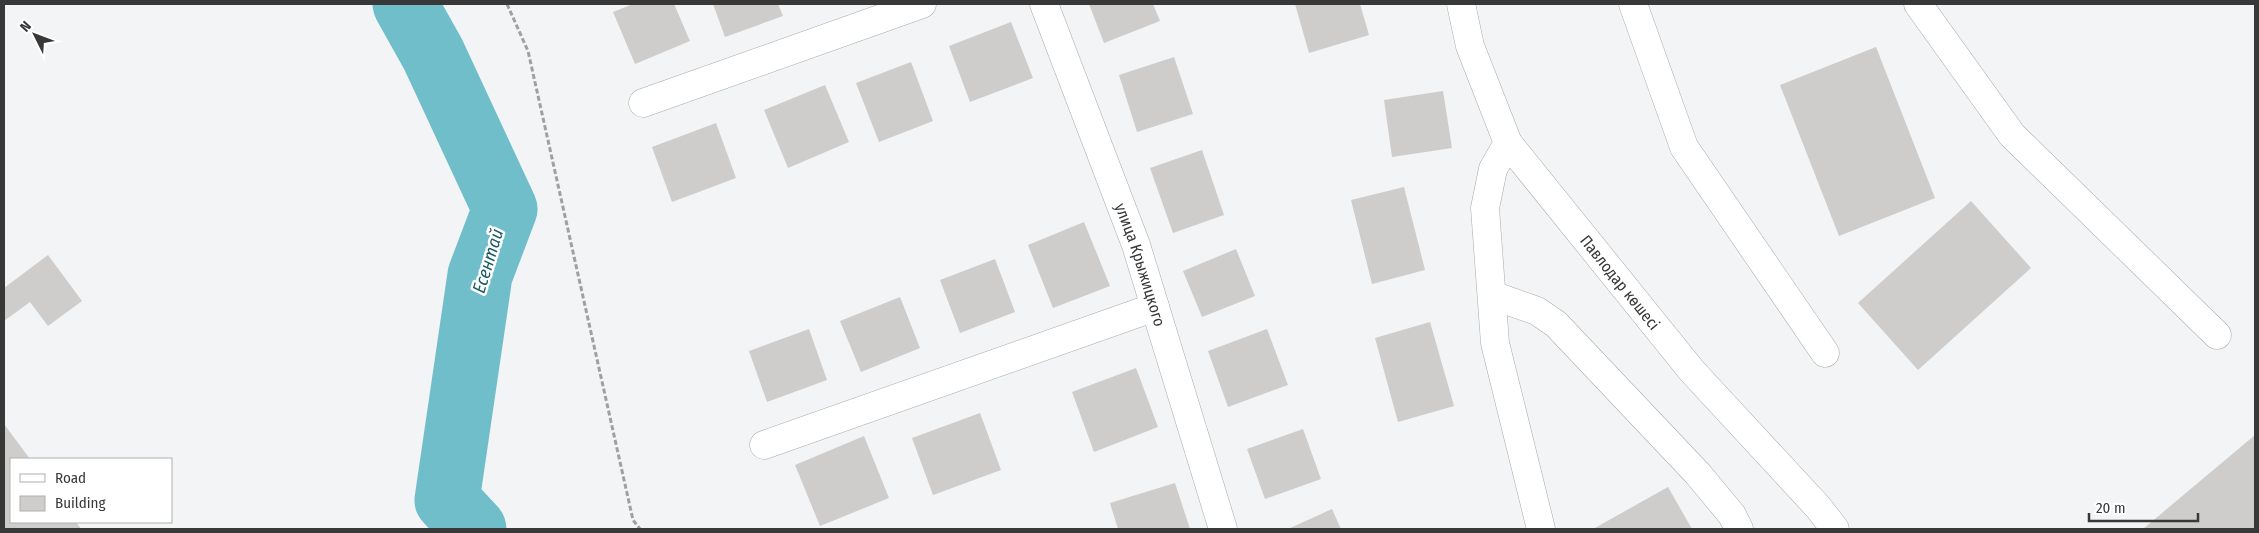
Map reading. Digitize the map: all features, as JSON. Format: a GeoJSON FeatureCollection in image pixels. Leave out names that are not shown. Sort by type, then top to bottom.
{"type":"FeatureCollection","features":[{"type":"Feature","properties":{"kind":"street"},"geometry":{"type":"LineString","coordinates":[[643,103],[922,4]]}},
{"type":"Feature","properties":{"kind":"street","name":"улица Крыжицкого"},"geometry":{"type":"LineString","coordinates":[[1044,4],[1136,245],[1223,529]]}},
{"type":"Feature","properties":{"kind":"street","name":"Павлодар көшесі"},"geometry":{"type":"LineString","coordinates":[[1461,4],[1470,46],[1508,143],[1692,371],[1818,507],[1835,529]]}},
{"type":"Feature","properties":{"kind":"street"},"geometry":{"type":"LineString","coordinates":[[1633,4],[1684,146],[1825,353]]}},
{"type":"Feature","properties":{"kind":"street"},"geometry":{"type":"LineString","coordinates":[[1918,4],[2012,135],[2217,335]]}},
{"type":"Feature","properties":{"kind":"street"},"geometry":{"type":"LineString","coordinates":[[1508,143],[1493,169],[1485,208],[1495,343],[1541,529]]}},
{"type":"Feature","properties":{"kind":"street"},"geometry":{"type":"LineString","coordinates":[[1492,295],[1538,311],[1556,324],[1698,474],[1732,515],[1739,529]]}},
{"type":"Feature","properties":{"kind":"street"},"geometry":{"type":"LineString","coordinates":[[764,445],[1155,307]]}},
{"type":"Feature","properties":{"kind":"path"},"geometry":{"type":"LineString","coordinates":[[507,4],[528,51],[633,520],[640,529]]}},
{"type":"Feature","properties":{"kind":"building"},"geometry":{"type":"Polygon","coordinates":[[[633,4],[674,4],[690,41],[635,64],[613,12],[633,4]]]}},
{"type":"Feature","properties":{"kind":"building"},"geometry":{"type":"Polygon","coordinates":[[[713,4],[778,4],[783,16],[725,37],[713,4]]]}},
{"type":"Feature","properties":{"kind":"building"},"geometry":{"type":"Polygon","coordinates":[[[1089,4],[1153,4],[1160,21],[1104,43],[1089,4]]]}},
{"type":"Feature","properties":{"kind":"building"},"geometry":{"type":"Polygon","coordinates":[[[1295,4],[1360,4],[1369,35],[1309,53],[1295,4]]]}},
{"type":"Feature","properties":{"kind":"building"},"geometry":{"type":"Polygon","coordinates":[[[1011,22],[1033,78],[970,102],[949,46],[1011,22]]]}},
{"type":"Feature","properties":{"kind":"building"},"geometry":{"type":"Polygon","coordinates":[[[1876,47],[1935,198],[1839,236],[1780,85],[1876,47]]]}},
{"type":"Feature","properties":{"kind":"building"},"geometry":{"type":"Polygon","coordinates":[[[1174,57],[1193,114],[1137,132],[1119,75],[1174,57]]]}},
{"type":"Feature","properties":{"kind":"building"},"geometry":{"type":"Polygon","coordinates":[[[911,62],[933,121],[879,142],[856,83],[911,62]]]}},
{"type":"Feature","properties":{"kind":"building"},"geometry":{"type":"Polygon","coordinates":[[[825,85],[849,142],[788,168],[764,110],[825,85]]]}},
{"type":"Feature","properties":{"kind":"building"},"geometry":{"type":"Polygon","coordinates":[[[1443,91],[1452,148],[1392,157],[1384,100],[1443,91]]]}},
{"type":"Feature","properties":{"kind":"building"},"geometry":{"type":"Polygon","coordinates":[[[716,123],[736,178],[672,202],[652,147],[716,123]]]}},
{"type":"Feature","properties":{"kind":"building"},"geometry":{"type":"Polygon","coordinates":[[[1202,150],[1224,215],[1173,233],[1150,168],[1202,150]]]}},
{"type":"Feature","properties":{"kind":"building"},"geometry":{"type":"Polygon","coordinates":[[[1404,187],[1425,270],[1372,284],[1351,200],[1404,187]]]}},
{"type":"Feature","properties":{"kind":"building"},"geometry":{"type":"Polygon","coordinates":[[[1971,201],[2031,268],[1918,370],[1858,303],[1971,201]]]}},
{"type":"Feature","properties":{"kind":"building"},"geometry":{"type":"Polygon","coordinates":[[[1084,222],[1110,286],[1053,308],[1028,245],[1084,222]]]}},
{"type":"Feature","properties":{"kind":"building"},"geometry":{"type":"Polygon","coordinates":[[[1236,249],[1255,296],[1202,317],[1183,271],[1236,249]]]}},
{"type":"Feature","properties":{"kind":"building"},"geometry":{"type":"Polygon","coordinates":[[[48,255],[82,301],[48,326],[30,302],[4,321],[4,288],[48,255]]]}},
{"type":"Feature","properties":{"kind":"building"},"geometry":{"type":"Polygon","coordinates":[[[995,259],[1015,312],[960,333],[940,280],[995,259]]]}},
{"type":"Feature","properties":{"kind":"building"},"geometry":{"type":"Polygon","coordinates":[[[900,297],[920,348],[861,372],[840,321],[900,297]]]}},
{"type":"Feature","properties":{"kind":"building"},"geometry":{"type":"Polygon","coordinates":[[[1430,322],[1454,406],[1398,422],[1375,338],[1430,322]]]}},
{"type":"Feature","properties":{"kind":"building"},"geometry":{"type":"Polygon","coordinates":[[[809,329],[827,380],[767,402],[749,351],[809,329]]]}},
{"type":"Feature","properties":{"kind":"building"},"geometry":{"type":"Polygon","coordinates":[[[1267,329],[1288,385],[1228,407],[1208,351],[1267,329]]]}},
{"type":"Feature","properties":{"kind":"building"},"geometry":{"type":"Polygon","coordinates":[[[1136,368],[1158,427],[1094,452],[1072,392],[1136,368]]]}},
{"type":"Feature","properties":{"kind":"building"},"geometry":{"type":"Polygon","coordinates":[[[980,413],[1001,470],[933,495],[912,438],[980,413]]]}},
{"type":"Feature","properties":{"kind":"building"},"geometry":{"type":"Polygon","coordinates":[[[4,424],[29,458],[10,458],[10,523],[77,523],[81,529],[4,529],[4,424]]]}},
{"type":"Feature","properties":{"kind":"building"},"geometry":{"type":"Polygon","coordinates":[[[1303,429],[1321,479],[1265,499],[1247,449],[1303,429]]]}},
{"type":"Feature","properties":{"kind":"building"},"geometry":{"type":"Polygon","coordinates":[[[2255,435],[2255,529],[2143,529],[2255,435]]]}},
{"type":"Feature","properties":{"kind":"building"},"geometry":{"type":"Polygon","coordinates":[[[864,436],[889,498],[820,526],[795,465],[864,436]]]}},
{"type":"Feature","properties":{"kind":"building"},"geometry":{"type":"Polygon","coordinates":[[[1175,483],[1190,529],[1118,529],[1110,503],[1175,483]]]}},
{"type":"Feature","properties":{"kind":"building"},"geometry":{"type":"Polygon","coordinates":[[[1668,487],[1692,529],[1593,529],[1668,487]]]}},
{"type":"Feature","properties":{"kind":"building"},"geometry":{"type":"Polygon","coordinates":[[[1332,509],[1341,529],[1288,529],[1332,509]]]}},
{"type":"Feature","properties":{"kind":"waterway","name":"Есентай"},"geometry":{"type":"LineString","coordinates":[[405,4],[433,54],[505,209],[480,275],[447,500],[474,529]]}}]}
